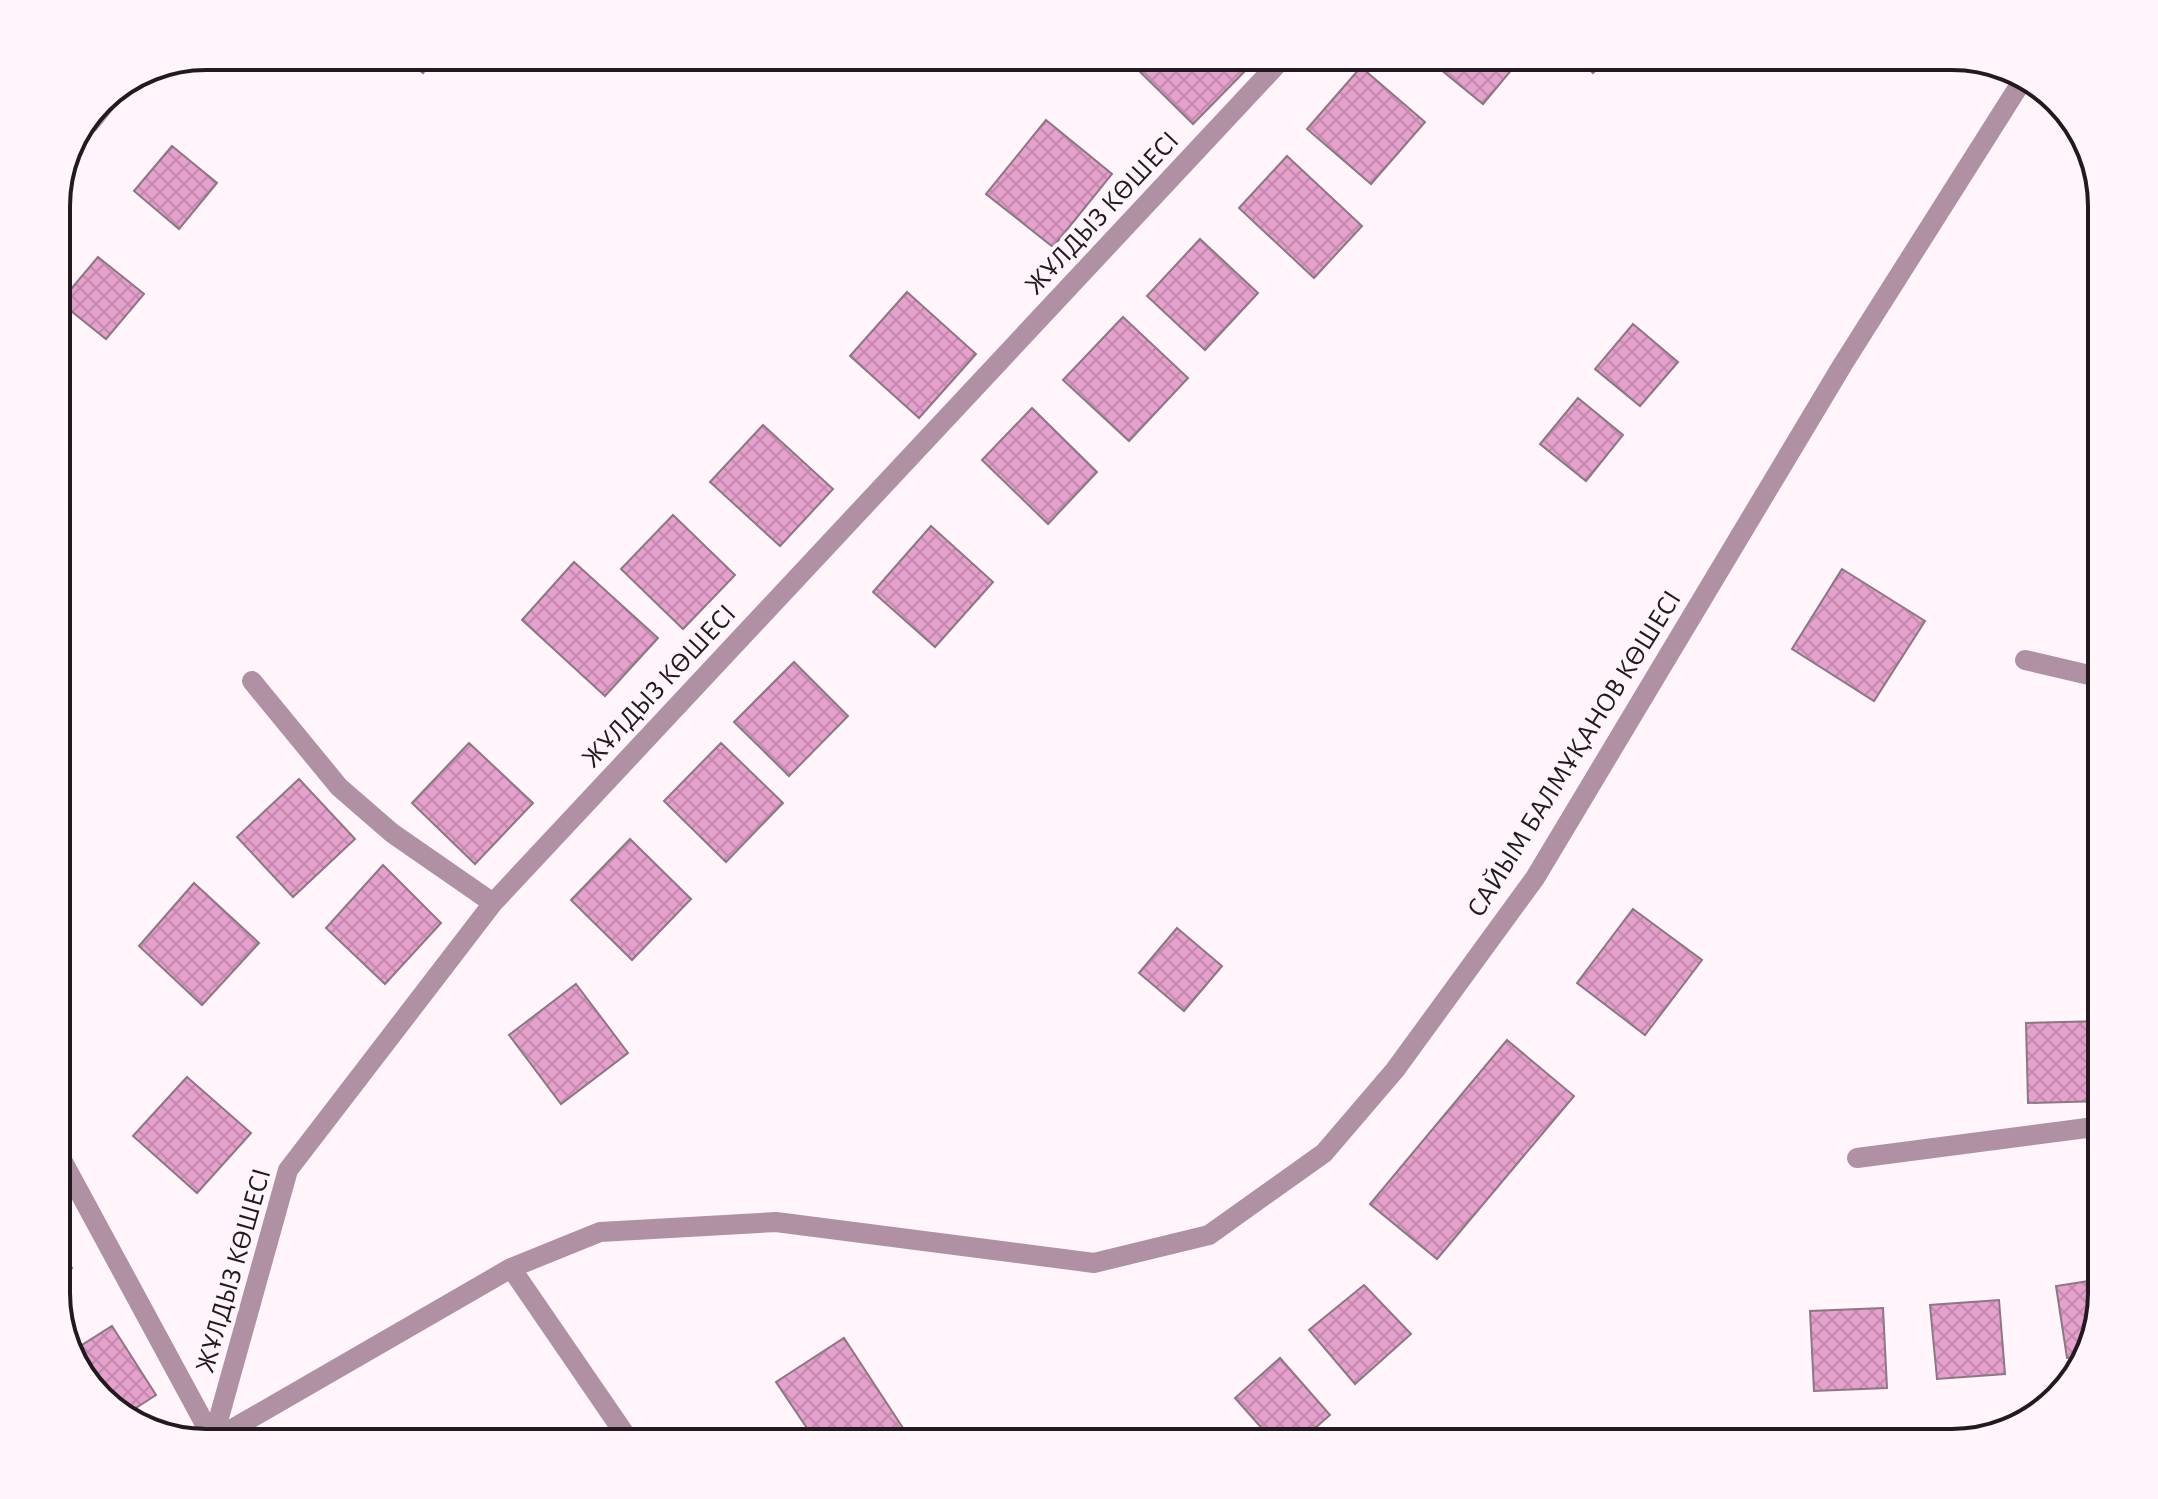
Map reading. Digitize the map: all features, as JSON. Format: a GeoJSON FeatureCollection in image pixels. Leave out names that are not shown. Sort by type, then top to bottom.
{"type":"FeatureCollection","features":[{"type":"Feature","properties":{"kind":"street","name":"ЖҰЛДЫЗ КӨШЕСІ"},"geometry":{"type":"LineString","coordinates":[[213,1429],[288,1170],[493,903],[1272,70]]}},
{"type":"Feature","properties":{"kind":"street","name":"САЙЫМ БАЛМҰҚАНОВ КӨШЕСІ"},"geometry":{"type":"LineString","coordinates":[[231,1429],[511,1268],[600,1232],[776,1222],[1094,1263],[1209,1235],[1324,1153],[1395,1070],[1535,878],[1843,364],[2018,87]]}},
{"type":"Feature","properties":{"kind":"street"},"geometry":{"type":"LineString","coordinates":[[2025,660],[2088,675]]}},
{"type":"Feature","properties":{"kind":"street"},"geometry":{"type":"LineString","coordinates":[[252,681],[339,787],[392,833],[493,903]]}},
{"type":"Feature","properties":{"kind":"street"},"geometry":{"type":"LineString","coordinates":[[1857,1158],[2088,1128]]}},
{"type":"Feature","properties":{"kind":"street"},"geometry":{"type":"LineString","coordinates":[[70,1176],[204,1429]]}},
{"type":"Feature","properties":{"kind":"street"},"geometry":{"type":"LineString","coordinates":[[511,1268],[621,1429]]}},
{"type":"Feature","properties":{"kind":"building"},"geometry":{"type":"Polygon","coordinates":[[[1138,70],[1246,70],[1193,124],[1138,70]]]}},
{"type":"Feature","properties":{"kind":"building"},"geometry":{"type":"Polygon","coordinates":[[[1358,70],[1364,70],[1425,122],[1371,184],[1307,129],[1358,70]]]}},
{"type":"Feature","properties":{"kind":"building"},"geometry":{"type":"Polygon","coordinates":[[[1441,70],[1511,70],[1483,104],[1441,70]]]}},
{"type":"Feature","properties":{"kind":"building"},"geometry":{"type":"Polygon","coordinates":[[[1046,120],[1112,174],[1053,247],[986,194],[1046,120]]]}},
{"type":"Feature","properties":{"kind":"building"},"geometry":{"type":"Polygon","coordinates":[[[172,146],[217,183],[179,229],[134,191],[172,146]]]}},
{"type":"Feature","properties":{"kind":"building"},"geometry":{"type":"Polygon","coordinates":[[[1287,156],[1362,226],[1314,278],[1239,208],[1287,156]]]}},
{"type":"Feature","properties":{"kind":"building"},"geometry":{"type":"Polygon","coordinates":[[[1200,239],[1258,293],[1205,350],[1147,296],[1200,239]]]}},
{"type":"Feature","properties":{"kind":"building"},"geometry":{"type":"Polygon","coordinates":[[[98,257],[144,294],[106,339],[70,310],[70,290],[98,257]]]}},
{"type":"Feature","properties":{"kind":"building"},"geometry":{"type":"Polygon","coordinates":[[[907,292],[976,354],[919,418],[850,356],[907,292]]]}},
{"type":"Feature","properties":{"kind":"building"},"geometry":{"type":"Polygon","coordinates":[[[1123,317],[1188,378],[1129,441],[1063,380],[1123,317]]]}},
{"type":"Feature","properties":{"kind":"building"},"geometry":{"type":"Polygon","coordinates":[[[1633,324],[1678,362],[1640,406],[1595,369],[1633,324]]]}},
{"type":"Feature","properties":{"kind":"building"},"geometry":{"type":"Polygon","coordinates":[[[1578,398],[1623,435],[1586,481],[1540,444],[1578,398]]]}},
{"type":"Feature","properties":{"kind":"building"},"geometry":{"type":"Polygon","coordinates":[[[1032,408],[1097,472],[1048,524],[982,460],[1032,408]]]}},
{"type":"Feature","properties":{"kind":"building"},"geometry":{"type":"Polygon","coordinates":[[[763,425],[833,489],[780,546],[710,482],[763,425]]]}},
{"type":"Feature","properties":{"kind":"building"},"geometry":{"type":"Polygon","coordinates":[[[673,515],[735,575],[683,629],[621,569],[673,515]]]}},
{"type":"Feature","properties":{"kind":"building"},"geometry":{"type":"Polygon","coordinates":[[[931,526],[993,582],[935,647],[873,592],[931,526]]]}},
{"type":"Feature","properties":{"kind":"building"},"geometry":{"type":"Polygon","coordinates":[[[574,562],[658,638],[605,696],[522,620],[574,562]]]}},
{"type":"Feature","properties":{"kind":"building"},"geometry":{"type":"Polygon","coordinates":[[[1842,569],[1925,621],[1874,701],[1792,649],[1842,569]]]}},
{"type":"Feature","properties":{"kind":"building"},"geometry":{"type":"Polygon","coordinates":[[[794,662],[848,716],[789,776],[734,722],[794,662]]]}},
{"type":"Feature","properties":{"kind":"building"},"geometry":{"type":"Polygon","coordinates":[[[469,743],[533,803],[475,864],[412,803],[469,743]]]}},
{"type":"Feature","properties":{"kind":"building"},"geometry":{"type":"Polygon","coordinates":[[[721,743],[783,803],[726,862],[664,801],[721,743]]]}},
{"type":"Feature","properties":{"kind":"building"},"geometry":{"type":"Polygon","coordinates":[[[299,779],[355,839],[293,897],[237,837],[299,779]]]}},
{"type":"Feature","properties":{"kind":"building"},"geometry":{"type":"Polygon","coordinates":[[[630,839],[691,899],[632,960],[571,900],[630,839]]]}},
{"type":"Feature","properties":{"kind":"building"},"geometry":{"type":"Polygon","coordinates":[[[383,865],[441,923],[385,984],[326,928],[383,865]]]}},
{"type":"Feature","properties":{"kind":"building"},"geometry":{"type":"Polygon","coordinates":[[[194,883],[259,943],[202,1005],[139,946],[194,883]]]}},
{"type":"Feature","properties":{"kind":"building"},"geometry":{"type":"Polygon","coordinates":[[[1633,909],[1702,960],[1645,1035],[1577,983],[1633,909]]]}},
{"type":"Feature","properties":{"kind":"building"},"geometry":{"type":"Polygon","coordinates":[[[1177,928],[1222,966],[1184,1011],[1139,973],[1177,928]]]}},
{"type":"Feature","properties":{"kind":"building"},"geometry":{"type":"Polygon","coordinates":[[[576,984],[628,1053],[561,1104],[509,1035],[576,984]]]}},
{"type":"Feature","properties":{"kind":"building"},"geometry":{"type":"Polygon","coordinates":[[[2088,1021],[2088,1101],[2028,1103],[2026,1023],[2088,1021]]]}},
{"type":"Feature","properties":{"kind":"building"},"geometry":{"type":"Polygon","coordinates":[[[1507,1040],[1574,1096],[1437,1259],[1370,1204],[1507,1040]]]}},
{"type":"Feature","properties":{"kind":"building"},"geometry":{"type":"Polygon","coordinates":[[[187,1077],[251,1133],[197,1193],[133,1136],[187,1077]]]}},
{"type":"Feature","properties":{"kind":"building"},"geometry":{"type":"Polygon","coordinates":[[[2088,1281],[2085,1320],[2072,1357],[2067,1358],[2056,1286],[2088,1281]]]}},
{"type":"Feature","properties":{"kind":"building"},"geometry":{"type":"Polygon","coordinates":[[[1364,1285],[1411,1334],[1355,1384],[1309,1330],[1364,1285]]]}},
{"type":"Feature","properties":{"kind":"building"},"geometry":{"type":"Polygon","coordinates":[[[1999,1300],[2005,1374],[1937,1379],[1930,1305],[1999,1300]]]}},
{"type":"Feature","properties":{"kind":"building"},"geometry":{"type":"Polygon","coordinates":[[[1883,1308],[1887,1388],[1814,1391],[1810,1311],[1883,1308]]]}},
{"type":"Feature","properties":{"kind":"building"},"geometry":{"type":"Polygon","coordinates":[[[112,1326],[156,1395],[135,1409],[130,1406],[104,1383],[80,1346],[112,1326]]]}},
{"type":"Feature","properties":{"kind":"building"},"geometry":{"type":"Polygon","coordinates":[[[844,1338],[903,1428],[808,1429],[776,1382],[844,1338]]]}},
{"type":"Feature","properties":{"kind":"building"},"geometry":{"type":"Polygon","coordinates":[[[1280,1358],[1330,1415],[1314,1429],[1263,1429],[1235,1398],[1280,1358]]]}}]}
